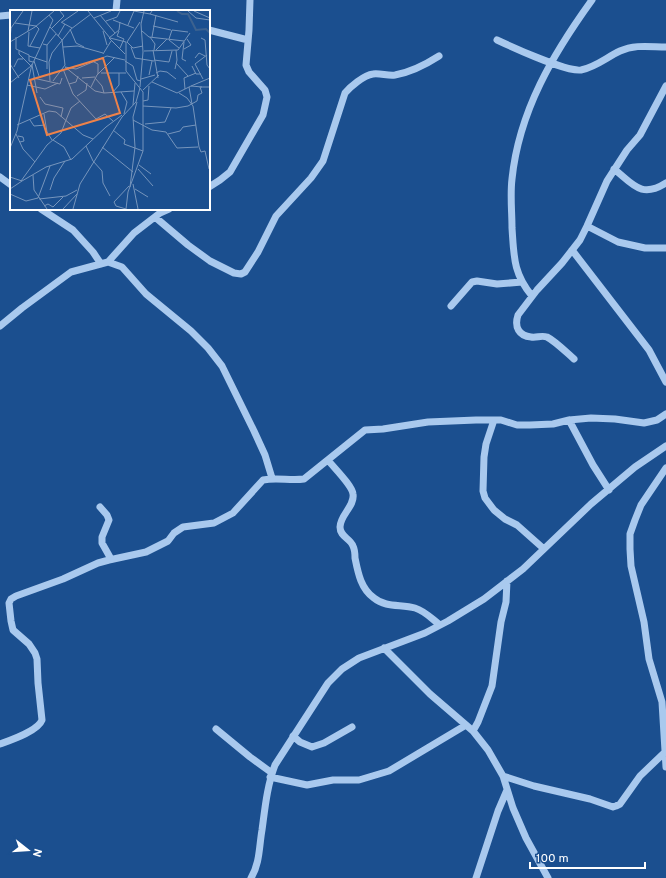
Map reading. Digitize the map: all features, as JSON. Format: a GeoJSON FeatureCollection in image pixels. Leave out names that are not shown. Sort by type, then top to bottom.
{"type":"FeatureCollection","features":[{"type":"Feature","properties":{"kind":"street"},"geometry":{"type":"LineString","coordinates":[[116,10],[117,0]]}},
{"type":"Feature","properties":{"kind":"street"},"geometry":{"type":"LineString","coordinates":[[210,186],[230,172],[263,115],[267,97],[265,90],[249,72],[246,65],[250,0]]}},
{"type":"Feature","properties":{"kind":"street"},"geometry":{"type":"LineString","coordinates":[[532,296],[522,282],[513,255],[511,216],[512,179],[515,158],[535,92],[550,62],[592,0]]}},
{"type":"Feature","properties":{"kind":"street"},"geometry":{"type":"LineString","coordinates":[[0,16],[10,15]]}},
{"type":"Feature","properties":{"kind":"street"},"geometry":{"type":"LineString","coordinates":[[210,30],[248,40]]}},
{"type":"Feature","properties":{"kind":"street"},"geometry":{"type":"LineString","coordinates":[[497,40],[570,69],[583,70],[600,63],[619,51],[628,48],[636,46],[666,47]]}},
{"type":"Feature","properties":{"kind":"street"},"geometry":{"type":"LineString","coordinates":[[155,217],[188,245],[210,261],[234,273],[241,274],[245,272],[258,252],[276,216],[321,165],[328,148],[345,93],[350,87],[369,75],[395,75],[409,72],[439,56]]}},
{"type":"Feature","properties":{"kind":"street"},"geometry":{"type":"LineString","coordinates":[[574,359],[548,338],[541,336],[523,336],[518,330],[516,320],[532,296],[572,250],[587,226],[607,181],[614,169],[640,135],[666,86]]}},
{"type":"Feature","properties":{"kind":"street"},"geometry":{"type":"LineString","coordinates":[[614,169],[633,185],[642,190],[656,190],[666,183]]}},
{"type":"Feature","properties":{"kind":"street"},"geometry":{"type":"LineString","coordinates":[[0,177],[10,184]]}},
{"type":"Feature","properties":{"kind":"street"},"geometry":{"type":"LineString","coordinates":[[43,210],[73,230],[104,263]]}},
{"type":"Feature","properties":{"kind":"street"},"geometry":{"type":"LineString","coordinates":[[104,263],[134,233],[155,217],[167,210]]}},
{"type":"Feature","properties":{"kind":"street"},"geometry":{"type":"LineString","coordinates":[[587,226],[618,242],[645,248],[666,248]]}},
{"type":"Feature","properties":{"kind":"street"},"geometry":{"type":"LineString","coordinates":[[572,250],[649,350],[666,382]]}},
{"type":"Feature","properties":{"kind":"street"},"geometry":{"type":"LineString","coordinates":[[0,326],[71,272],[104,263],[122,267],[146,294],[191,331],[208,348],[222,366],[265,455],[272,478]]}},
{"type":"Feature","properties":{"kind":"street"},"geometry":{"type":"LineString","coordinates":[[451,306],[472,282],[477,281],[497,284],[522,282]]}},
{"type":"Feature","properties":{"kind":"street"},"geometry":{"type":"LineString","coordinates":[[0,744],[23,735],[38,726],[42,720],[37,659],[29,644],[13,630],[9,614],[9,603],[11,599],[21,594],[47,586],[98,563],[142,553],[157,547],[168,541],[174,533],[184,527],[214,523],[233,513],[263,480],[272,478],[304,479],[338,450],[365,430],[383,429],[428,422],[494,420],[530,425],[553,424],[569,420],[591,418],[615,419],[644,423],[657,420],[666,414]]}},
{"type":"Feature","properties":{"kind":"street"},"geometry":{"type":"LineString","coordinates":[[494,420],[486,444],[484,457],[483,491],[485,498],[494,510],[505,519],[517,525],[544,549]]}},
{"type":"Feature","properties":{"kind":"street"},"geometry":{"type":"LineString","coordinates":[[569,420],[593,465],[609,490]]}},
{"type":"Feature","properties":{"kind":"street"},"geometry":{"type":"LineString","coordinates":[[252,878],[258,863],[265,807],[274,765],[328,683],[342,669],[358,658],[425,633],[484,599],[544,549],[591,504],[635,467],[666,446]]}},
{"type":"Feature","properties":{"kind":"street"},"geometry":{"type":"LineString","coordinates":[[328,460],[351,488],[353,494],[353,500],[342,519],[340,526],[342,534],[354,546],[358,573],[361,582],[374,598],[391,605],[415,608],[423,611],[440,625]]}},
{"type":"Feature","properties":{"kind":"street"},"geometry":{"type":"LineString","coordinates":[[666,468],[641,505],[630,534],[631,566],[644,622],[649,659],[662,702],[666,767]]}},
{"type":"Feature","properties":{"kind":"street"},"geometry":{"type":"LineString","coordinates":[[100,507],[107,515],[109,520],[102,537],[102,543],[111,559]]}},
{"type":"Feature","properties":{"kind":"street"},"geometry":{"type":"LineString","coordinates":[[473,731],[492,686],[501,622],[506,602],[507,580]]}},
{"type":"Feature","properties":{"kind":"street"},"geometry":{"type":"LineString","coordinates":[[384,648],[430,694],[473,731],[491,755],[503,776],[512,808],[526,840],[548,878]]}},
{"type":"Feature","properties":{"kind":"street"},"geometry":{"type":"LineString","coordinates":[[216,728],[271,775],[307,785],[333,780],[359,780],[389,771],[466,725]]}},
{"type":"Feature","properties":{"kind":"street"},"geometry":{"type":"LineString","coordinates":[[293,736],[300,742],[312,747],[324,743],[352,727]]}},
{"type":"Feature","properties":{"kind":"street"},"geometry":{"type":"LineString","coordinates":[[503,776],[534,786],[590,799],[613,807],[620,804],[640,776],[664,753]]}},
{"type":"Feature","properties":{"kind":"street"},"geometry":{"type":"LineString","coordinates":[[476,878],[498,811],[507,790]]}}]}
